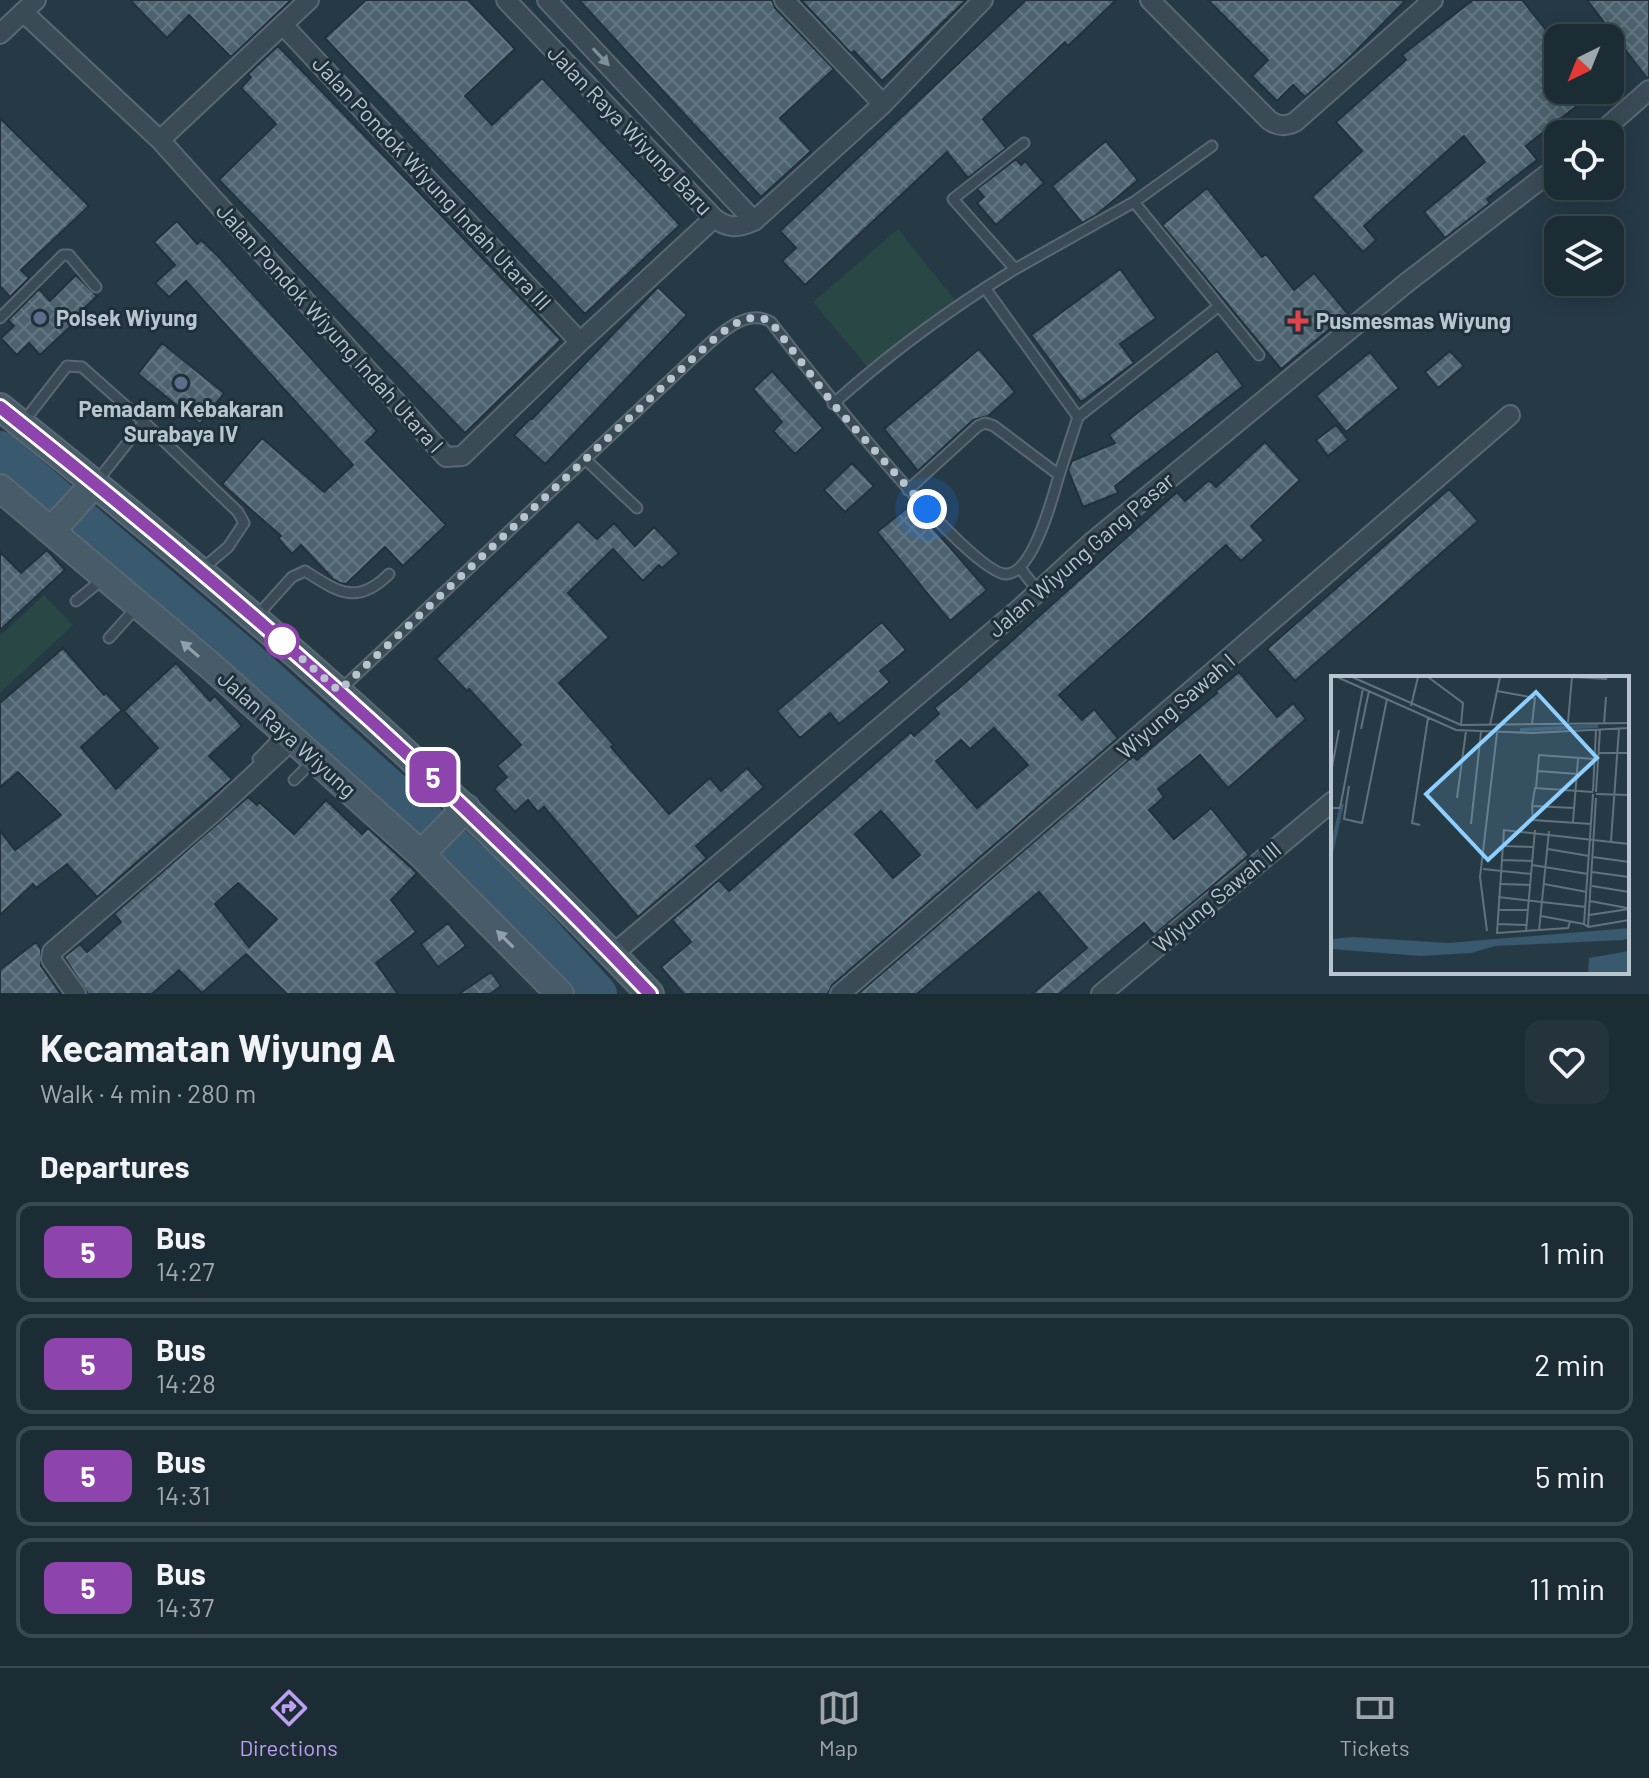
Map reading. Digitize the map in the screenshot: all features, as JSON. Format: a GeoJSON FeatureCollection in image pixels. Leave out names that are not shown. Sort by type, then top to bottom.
{"type":"FeatureCollection","features":[{"type":"Feature","properties":{"kind":"main road"},"geometry":{"type":"LineString","coordinates":[[0,407],[91,488],[201,570],[339,691],[650,994]]}},
{"type":"Feature","properties":{"kind":"main road","name":"Jalan Raya Wiyung"},"geometry":{"type":"LineString","coordinates":[[0,488],[56,526],[106,577],[315,759],[428,847],[560,994]]}},
{"type":"Feature","properties":{"kind":"main road"},"geometry":{"type":"LineString","coordinates":[[56,526],[91,488]]}},
{"type":"Feature","properties":{"kind":"main road"},"geometry":{"type":"LineString","coordinates":[[428,847],[461,812]]}},
{"type":"Feature","properties":{"kind":"street"},"geometry":{"type":"LineString","coordinates":[[160,140],[309,0]]}},
{"type":"Feature","properties":{"kind":"street","name":"Jalan Raya Wiyung Baru"},"geometry":{"type":"LineString","coordinates":[[506,0],[714,218],[730,227],[754,221],[547,0]]}},
{"type":"Feature","properties":{"kind":"street"},"geometry":{"type":"LineString","coordinates":[[784,0],[883,104]]}},
{"type":"Feature","properties":{"kind":"street"},"geometry":{"type":"LineString","coordinates":[[754,221],[883,104],[983,0]]}},
{"type":"Feature","properties":{"kind":"street"},"geometry":{"type":"LineString","coordinates":[[1150,0],[1269,120],[1281,125],[1295,122],[1423,3]]}},
{"type":"Feature","properties":{"kind":"street"},"geometry":{"type":"LineString","coordinates":[[0,34],[30,6]]}},
{"type":"Feature","properties":{"kind":"street","name":"Jalan Pondok Wiyung Indah Utara I"},"geometry":{"type":"LineString","coordinates":[[30,6],[160,140],[446,457],[462,456],[714,218]]}},
{"type":"Feature","properties":{"kind":"street","name":"Jalan Pondok Wiyung Indah Utara III"},"geometry":{"type":"LineString","coordinates":[[283,25],[580,342]]}},
{"type":"Feature","properties":{"kind":"street"},"geometry":{"type":"LineString","coordinates":[[1615,120],[1649,90]]}},
{"type":"Feature","properties":{"kind":"street","name":"Jalan Wiyung Gang Pasar"},"geometry":{"type":"LineString","coordinates":[[612,955],[1091,543],[1393,294],[1544,177]]}},
{"type":"Feature","properties":{"kind":"street","name":"Wiyung Sawah I"},"geometry":{"type":"LineString","coordinates":[[840,994],[1510,415]]}},
{"type":"Feature","properties":{"kind":"street"},"geometry":{"type":"LineString","coordinates":[[76,994],[51,959],[52,952],[214,812],[289,735]]}},
{"type":"Feature","properties":{"kind":"street","name":"Wiyung Sawah III"},"geometry":{"type":"LineString","coordinates":[[1101,994],[1331,803]]}},
{"type":"Feature","properties":{"kind":"lane"},"geometry":{"type":"LineString","coordinates":[[1015,269],[953,199],[1024,143]]}},
{"type":"Feature","properties":{"kind":"lane"},"geometry":{"type":"LineString","coordinates":[[833,404],[941,316],[1015,269],[1134,202],[1212,146]]}},
{"type":"Feature","properties":{"kind":"lane"},"geometry":{"type":"LineString","coordinates":[[1134,202],[1259,355]]}},
{"type":"Feature","properties":{"kind":"lane"},"geometry":{"type":"LineString","coordinates":[[0,318],[63,255],[69,255],[96,287]]}},
{"type":"Feature","properties":{"kind":"lane"},"geometry":{"type":"LineString","coordinates":[[985,288],[1078,417]]}},
{"type":"Feature","properties":{"kind":"lane"},"geometry":{"type":"LineString","coordinates":[[339,691],[691,360],[743,319],[755,316],[771,322],[833,404],[908,490],[983,563],[1002,574],[1008,574],[1020,568],[1038,539],[1078,417],[1219,306]]}},
{"type":"Feature","properties":{"kind":"lane"},"geometry":{"type":"LineString","coordinates":[[22,425],[67,366],[82,367],[238,512],[244,523],[228,547],[201,570]]}},
{"type":"Feature","properties":{"kind":"lane"},"geometry":{"type":"LineString","coordinates":[[91,488],[144,422]]}},
{"type":"Feature","properties":{"kind":"lane"},"geometry":{"type":"LineString","coordinates":[[908,490],[985,423],[994,426],[1059,475]]}},
{"type":"Feature","properties":{"kind":"lane"},"geometry":{"type":"LineString","coordinates":[[585,459],[637,508]]}},
{"type":"Feature","properties":{"kind":"lane"},"geometry":{"type":"LineString","coordinates":[[1020,568],[1038,591]]}},
{"type":"Feature","properties":{"kind":"lane"},"geometry":{"type":"LineString","coordinates":[[255,618],[292,577],[305,571],[339,593],[376,587],[389,574]]}},
{"type":"Feature","properties":{"kind":"lane"},"geometry":{"type":"LineString","coordinates":[[76,601],[106,577]]}},
{"type":"Feature","properties":{"kind":"lane"},"geometry":{"type":"LineString","coordinates":[[109,638],[139,605]]}},
{"type":"Feature","properties":{"kind":"lane"},"geometry":{"type":"LineString","coordinates":[[258,759],[289,735]]}},
{"type":"Feature","properties":{"kind":"lane"},"geometry":{"type":"LineString","coordinates":[[294,780],[315,759]]}},
{"type":"Feature","properties":{"kind":"green space"},"geometry":{"type":"Polygon","coordinates":[[[898,229],[955,300],[870,370],[813,302],[898,229]]]}},
{"type":"Feature","properties":{"kind":"green space"},"geometry":{"type":"Polygon","coordinates":[[[44,595],[73,625],[0,693],[0,636],[44,595]]]}},
{"type":"Feature","properties":{"kind":"building"},"geometry":{"type":"Polygon","coordinates":[[[130,0],[291,0],[231,57],[189,15],[167,38],[130,0]]]}},
{"type":"Feature","properties":{"kind":"building"},"geometry":{"type":"Polygon","coordinates":[[[366,0],[468,0],[515,49],[465,96],[492,125],[542,78],[680,225],[585,314],[325,38],[366,0]]]}},
{"type":"Feature","properties":{"kind":"building"},"geometry":{"type":"Polygon","coordinates":[[[579,0],[772,0],[775,8],[834,69],[780,118],[811,151],[761,197],[579,0]]]}},
{"type":"Feature","properties":{"kind":"building"},"geometry":{"type":"Polygon","coordinates":[[[801,0],[966,0],[882,81],[801,0]]]}},
{"type":"Feature","properties":{"kind":"building"},"geometry":{"type":"Polygon","coordinates":[[[1026,0],[1116,0],[1068,46],[1065,42],[983,119],[1006,148],[968,178],[947,152],[805,285],[782,261],[796,248],[780,231],[1026,0]]]}},
{"type":"Feature","properties":{"kind":"building"},"geometry":{"type":"Polygon","coordinates":[[[1208,0],[1406,0],[1305,97],[1293,85],[1277,101],[1252,76],[1268,60],[1208,0]]]}},
{"type":"Feature","properties":{"kind":"building"},"geometry":{"type":"Polygon","coordinates":[[[1473,0],[1522,0],[1544,28],[1544,104],[1579,104],[1559,120],[1544,120],[1544,132],[1526,146],[1537,160],[1487,199],[1490,203],[1445,238],[1424,212],[1485,162],[1464,136],[1364,226],[1376,240],[1363,252],[1312,197],[1362,151],[1336,122],[1406,60],[1402,55],[1473,0]]]}},
{"type":"Feature","properties":{"kind":"building"},"geometry":{"type":"Polygon","coordinates":[[[1587,0],[1649,0],[1649,78],[1624,48],[1624,24],[1605,24],[1587,0]]]}},
{"type":"Feature","properties":{"kind":"building"},"geometry":{"type":"Polygon","coordinates":[[[278,46],[561,340],[465,433],[219,180],[276,124],[241,88],[251,77],[248,74],[278,46]]]}},
{"type":"Feature","properties":{"kind":"building"},"geometry":{"type":"Polygon","coordinates":[[[0,118],[89,206],[21,270],[29,278],[10,297],[0,286],[0,118]]]}},
{"type":"Feature","properties":{"kind":"building"},"geometry":{"type":"Polygon","coordinates":[[[1106,141],[1138,180],[1082,223],[1052,186],[1106,141]]]}},
{"type":"Feature","properties":{"kind":"building"},"geometry":{"type":"Polygon","coordinates":[[[1016,159],[1021,165],[1025,161],[1044,183],[996,225],[977,203],[984,197],[977,189],[1016,159]]]}},
{"type":"Feature","properties":{"kind":"building"},"geometry":{"type":"Polygon","coordinates":[[[1207,188],[1262,257],[1266,254],[1294,290],[1314,273],[1348,314],[1281,369],[1162,225],[1207,188]]]}},
{"type":"Feature","properties":{"kind":"building"},"geometry":{"type":"Polygon","coordinates":[[[177,221],[197,244],[201,240],[218,256],[377,431],[366,442],[446,525],[403,566],[385,547],[346,584],[340,583],[301,545],[292,554],[278,538],[281,536],[222,484],[262,438],[324,492],[353,465],[186,281],[169,297],[155,283],[175,265],[154,242],[177,221]]]}},
{"type":"Feature","properties":{"kind":"building"},"geometry":{"type":"Polygon","coordinates":[[[1120,269],[1156,318],[1120,344],[1134,363],[1081,402],[1031,335],[1120,269]]]}},
{"type":"Feature","properties":{"kind":"building"},"geometry":{"type":"Polygon","coordinates":[[[76,275],[97,296],[40,355],[29,343],[17,355],[1,338],[14,326],[8,320],[39,289],[50,301],[76,275]]]}},
{"type":"Feature","properties":{"kind":"building"},"geometry":{"type":"Polygon","coordinates":[[[658,287],[687,315],[545,464],[514,435],[658,287]]]}},
{"type":"Feature","properties":{"kind":"building","name":"Pemadam Kebakaran Surabaya IV"},"geometry":{"type":"Polygon","coordinates":[[[162,343],[224,393],[200,424],[138,374],[162,343]]]}},
{"type":"Feature","properties":{"kind":"building"},"geometry":{"type":"Polygon","coordinates":[[[979,349],[1015,392],[988,416],[973,420],[918,471],[884,429],[979,349]]]}},
{"type":"Feature","properties":{"kind":"building"},"geometry":{"type":"Polygon","coordinates":[[[1217,351],[1243,386],[1115,486],[1118,493],[1083,507],[1068,470],[1072,461],[1115,443],[1109,435],[1217,351]]]}},
{"type":"Feature","properties":{"kind":"building"},"geometry":{"type":"Polygon","coordinates":[[[1450,351],[1464,366],[1438,388],[1425,372],[1450,351]]]}},
{"type":"Feature","properties":{"kind":"building"},"geometry":{"type":"Polygon","coordinates":[[[1370,352],[1399,388],[1346,432],[1316,396],[1370,352]]]}},
{"type":"Feature","properties":{"kind":"building"},"geometry":{"type":"Polygon","coordinates":[[[772,371],[823,428],[795,454],[773,431],[782,422],[753,389],[772,371]]]}},
{"type":"Feature","properties":{"kind":"building"},"geometry":{"type":"Polygon","coordinates":[[[1336,425],[1348,440],[1328,456],[1316,440],[1336,425]]]}},
{"type":"Feature","properties":{"kind":"building"},"geometry":{"type":"Polygon","coordinates":[[[1265,442],[1300,480],[1251,526],[1264,540],[1241,561],[1226,545],[1059,695],[1082,720],[1094,709],[1118,738],[832,985],[828,994],[684,994],[661,967],[691,942],[672,920],[719,880],[729,891],[911,732],[914,736],[939,714],[934,708],[1177,492],[1185,501],[1209,480],[1216,487],[1265,442]],[[994,728],[970,749],[961,740],[936,761],[977,808],[1028,765],[994,728]],[[881,811],[855,834],[893,878],[920,855],[881,811]]]}},
{"type":"Feature","properties":{"kind":"building"},"geometry":{"type":"Polygon","coordinates":[[[852,463],[874,486],[845,512],[824,490],[852,463]]]}},
{"type":"Feature","properties":{"kind":"building"},"geometry":{"type":"Polygon","coordinates":[[[1449,489],[1478,521],[1295,681],[1267,649],[1449,489]]]}},
{"type":"Feature","properties":{"kind":"building"},"geometry":{"type":"Polygon","coordinates":[[[912,504],[987,590],[950,621],[877,532],[912,504]]]}},
{"type":"Feature","properties":{"kind":"building"},"geometry":{"type":"Polygon","coordinates":[[[578,521],[597,539],[614,523],[635,546],[654,527],[679,553],[662,568],[659,565],[643,581],[613,549],[568,593],[609,637],[559,683],[669,814],[710,778],[721,791],[747,768],[764,787],[696,846],[707,858],[638,917],[544,807],[538,812],[528,800],[515,812],[494,789],[507,777],[497,766],[521,745],[436,659],[578,521]]]}},
{"type":"Feature","properties":{"kind":"building"},"geometry":{"type":"Polygon","coordinates":[[[47,550],[65,570],[0,630],[0,552],[21,573],[47,550]]]}},
{"type":"Feature","properties":{"kind":"building"},"geometry":{"type":"Polygon","coordinates":[[[882,622],[906,650],[880,671],[890,682],[839,724],[830,713],[800,738],[777,711],[882,622]]]}},
{"type":"Feature","properties":{"kind":"building"},"geometry":{"type":"Polygon","coordinates":[[[63,648],[104,695],[106,693],[122,710],[81,747],[116,789],[158,748],[124,711],[176,663],[210,701],[215,696],[242,726],[209,756],[232,779],[97,897],[67,864],[36,888],[33,884],[0,915],[0,831],[15,850],[61,815],[18,772],[0,787],[0,703],[63,648]]]}},
{"type":"Feature","properties":{"kind":"building"},"geometry":{"type":"Polygon","coordinates":[[[1239,672],[1277,717],[1293,703],[1306,719],[1228,788],[1200,755],[1158,789],[1164,797],[1149,810],[1174,839],[1211,808],[1249,855],[1154,935],[1144,923],[1059,994],[1032,994],[1087,948],[1039,892],[917,994],[858,994],[1133,756],[1137,760],[1239,672]]]}},
{"type":"Feature","properties":{"kind":"building"},"geometry":{"type":"Polygon","coordinates":[[[248,797],[257,805],[259,802],[294,834],[326,800],[362,834],[368,828],[417,873],[391,900],[416,932],[376,963],[398,994],[287,994],[246,954],[202,993],[179,970],[152,994],[88,994],[64,957],[80,944],[87,952],[121,922],[114,914],[248,797]],[[238,883],[215,904],[249,947],[277,919],[238,883]]]}},
{"type":"Feature","properties":{"kind":"building"},"geometry":{"type":"Polygon","coordinates":[[[448,923],[466,946],[438,967],[421,944],[448,923]]]}},
{"type":"Feature","properties":{"kind":"building"},"geometry":{"type":"Polygon","coordinates":[[[36,942],[41,949],[41,966],[61,994],[0,994],[0,970],[36,942]]]}},
{"type":"Feature","properties":{"kind":"building"},"geometry":{"type":"Polygon","coordinates":[[[491,972],[501,986],[490,994],[459,994],[491,972]]]}},
{"type":"Feature","properties":{"kind":"waterway"},"geometry":{"type":"LineString","coordinates":[[0,451],[248,662],[499,888],[597,994]]}},
{"type":"Feature","properties":{"kind":"bus line","name":"5"},"geometry":{"type":"LineString","coordinates":[[0,407],[201,570],[339,691],[466,808],[650,994]]}},
{"type":"Feature","properties":{"kind":"place","name":"Polsek Wiyung"},"geometry":{"type":"Point","coordinates":[40,318]}},
{"type":"Feature","properties":{"kind":"place","name":"Pusmesmas Wiyung"},"geometry":{"type":"Point","coordinates":[1298,321]}},
{"type":"Feature","properties":{"kind":"place","name":"Pemadam Kebakaran Surabaya IV"},"geometry":{"type":"Point","coordinates":[181,383]}},
{"type":"Feature","properties":{"kind":"route"},"geometry":{"type":"LineString","coordinates":[[282,641],[276,636],[339,691],[691,360],[743,319],[755,316],[771,322],[833,404],[927,509]]}}]}
